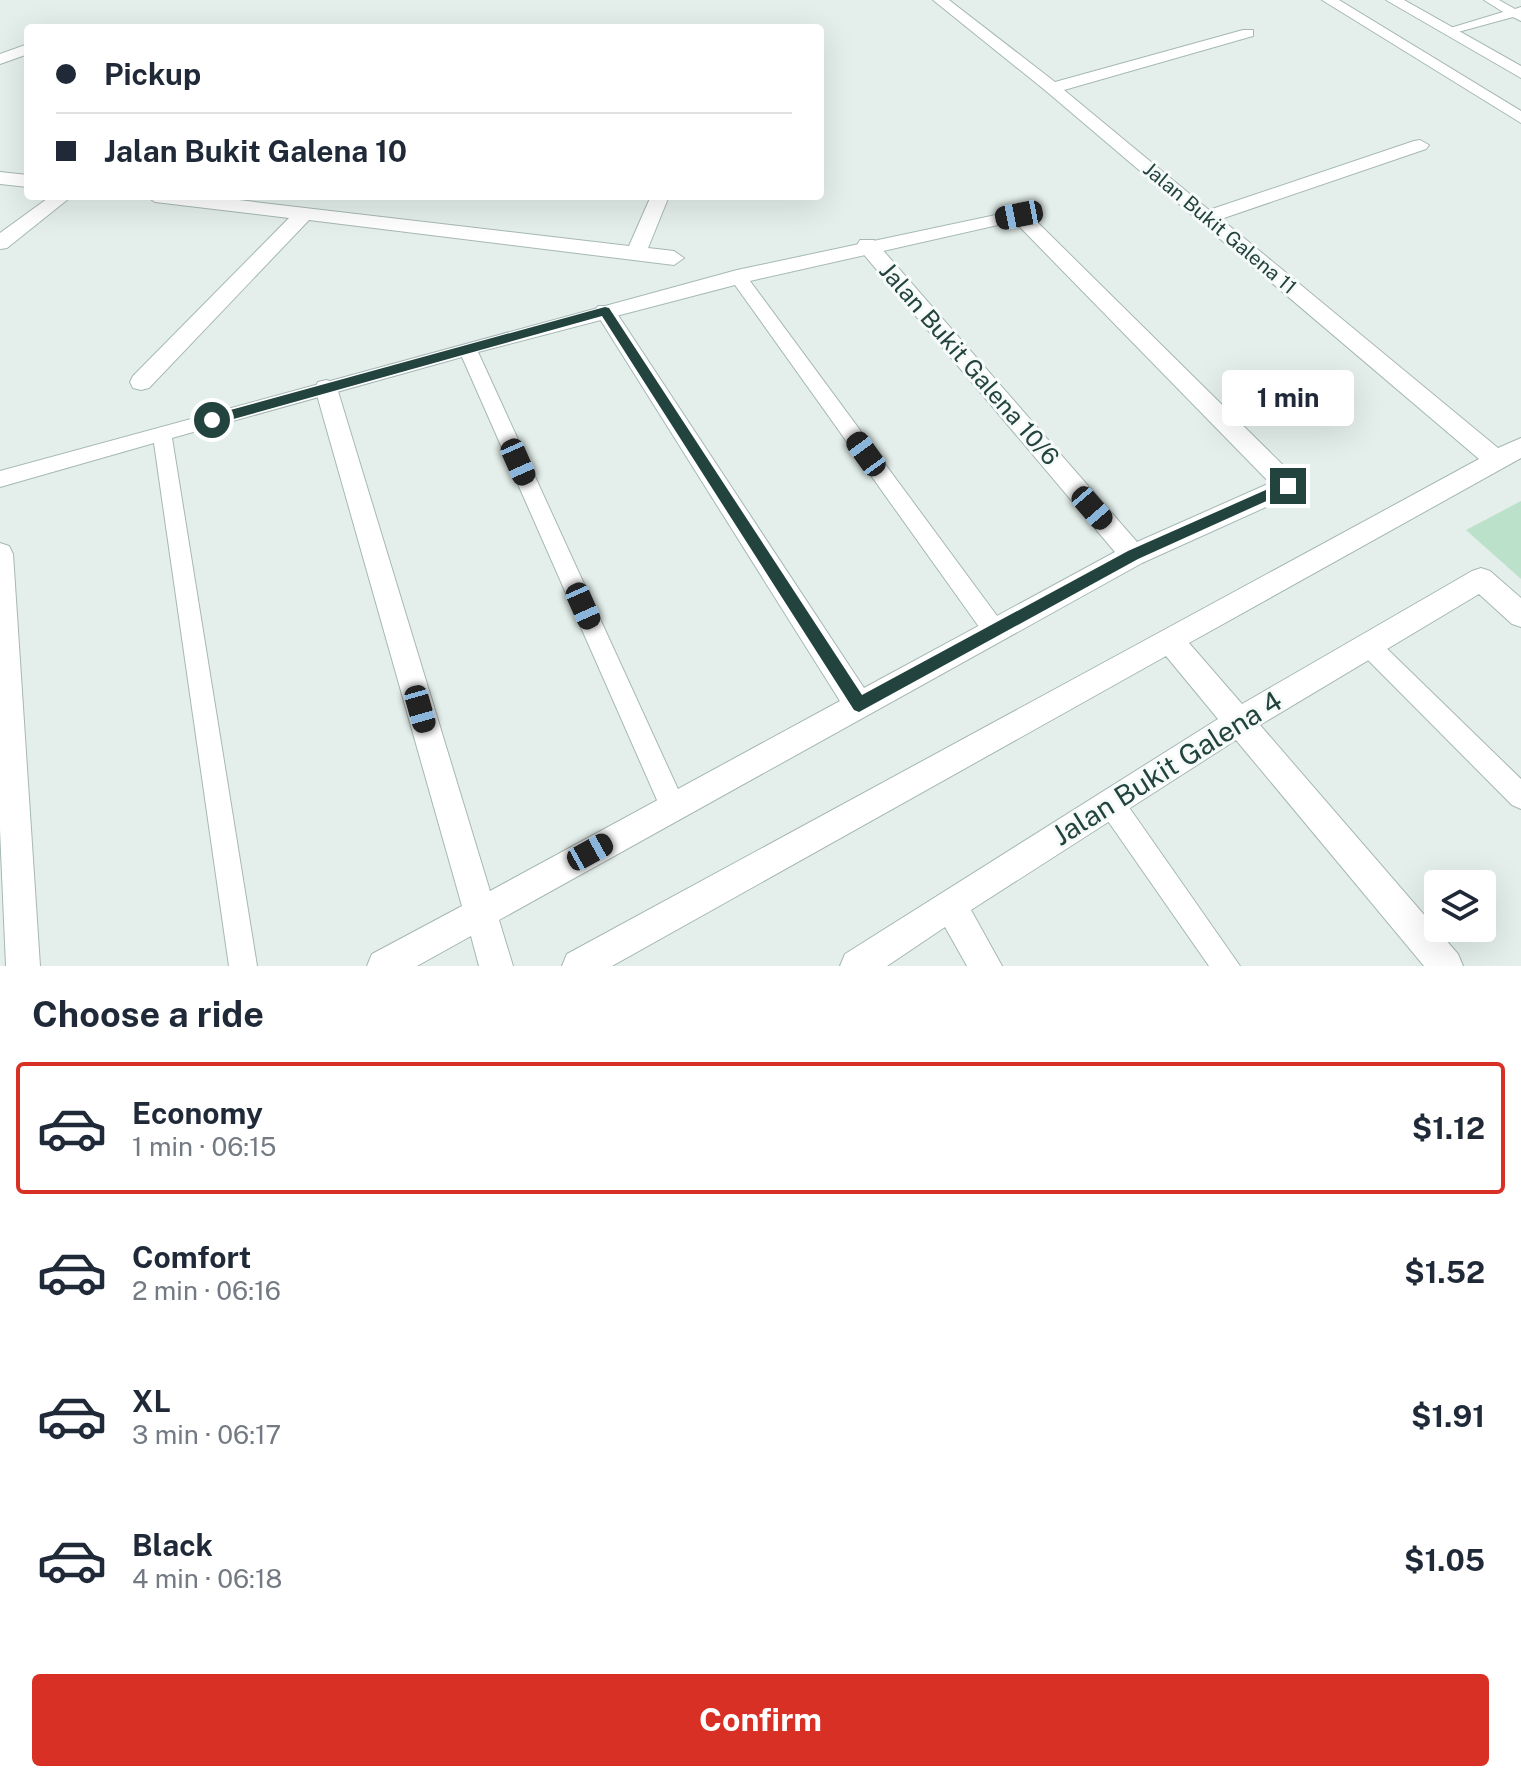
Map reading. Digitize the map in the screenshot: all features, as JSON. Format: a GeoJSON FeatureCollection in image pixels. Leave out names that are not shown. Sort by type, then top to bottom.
{"type":"FeatureCollection","features":[{"type":"Feature","properties":{"kind":"street","name":"Jalan Bukit Galena 11"},"geometry":{"type":"LineString","coordinates":[[940,0],[1207,217],[1509,454]]}},
{"type":"Feature","properties":{"kind":"street"},"geometry":{"type":"LineString","coordinates":[[1329,0],[1521,118]]}},
{"type":"Feature","properties":{"kind":"street"},"geometry":{"type":"LineString","coordinates":[[1393,0],[1521,73]]}},
{"type":"Feature","properties":{"kind":"street"},"geometry":{"type":"LineString","coordinates":[[1052,88],[1248,33]]}},
{"type":"Feature","properties":{"kind":"street"},"geometry":{"type":"LineString","coordinates":[[0,59],[24,50]]}},
{"type":"Feature","properties":{"kind":"street"},"geometry":{"type":"LineString","coordinates":[[1207,217],[1420,145]]}},
{"type":"Feature","properties":{"kind":"street"},"geometry":{"type":"LineString","coordinates":[[0,178],[24,181]]}},
{"type":"Feature","properties":{"kind":"street"},"geometry":{"type":"LineString","coordinates":[[0,243],[58,200]]}},
{"type":"Feature","properties":{"kind":"street"},"geometry":{"type":"LineString","coordinates":[[188,200],[674,258]]}},
{"type":"Feature","properties":{"kind":"street"},"geometry":{"type":"LineString","coordinates":[[636,253],[658,200]]}},
{"type":"Feature","properties":{"kind":"street"},"geometry":{"type":"LineString","coordinates":[[141,382],[304,214]]}},
{"type":"Feature","properties":{"kind":"street"},"geometry":{"type":"LineString","coordinates":[[384,966],[1133,555],[1288,486],[1019,215]]}},
{"type":"Feature","properties":{"kind":"street","name":"Jalan Bukit Galena 10/6"},"geometry":{"type":"LineString","coordinates":[[867,245],[1133,555]]}},
{"type":"Feature","properties":{"kind":"street"},"geometry":{"type":"LineString","coordinates":[[605,311],[859,705]]}},
{"type":"Feature","properties":{"kind":"street"},"geometry":{"type":"LineString","coordinates":[[326,388],[496,966]]}},
{"type":"Feature","properties":{"kind":"street"},"geometry":{"type":"LineString","coordinates":[[579,966],[1171,642],[1342,543],[1509,454]]}},
{"type":"Feature","properties":{"kind":"street"},"geometry":{"type":"LineString","coordinates":[[0,554],[23,966]]}},
{"type":"Feature","properties":{"kind":"street","name":"Jalan Bukit Galena 4"},"geometry":{"type":"LineString","coordinates":[[857,966],[1110,802],[1367,644],[1481,579],[1521,615]]}},
{"type":"Feature","properties":{"kind":"street"},"geometry":{"type":"LineString","coordinates":[[1171,642],[1446,966]]}},
{"type":"Feature","properties":{"kind":"street"},"geometry":{"type":"LineString","coordinates":[[950,905],[985,966]]}},
{"type":"Feature","properties":{"kind":"lane"},"geometry":{"type":"LineString","coordinates":[[1490,0],[1519,14]]}},
{"type":"Feature","properties":{"kind":"lane"},"geometry":{"type":"LineString","coordinates":[[1451,32],[1519,14]]}},
{"type":"Feature","properties":{"kind":"lane"},"geometry":{"type":"LineString","coordinates":[[0,479],[737,276],[867,245],[1019,215]]}},
{"type":"Feature","properties":{"kind":"lane"},"geometry":{"type":"LineString","coordinates":[[737,276],[995,631]]}},
{"type":"Feature","properties":{"kind":"lane"},"geometry":{"type":"LineString","coordinates":[[467,348],[673,807]]}},
{"type":"Feature","properties":{"kind":"lane"},"geometry":{"type":"LineString","coordinates":[[162,434],[243,966]]}},
{"type":"Feature","properties":{"kind":"lane"},"geometry":{"type":"LineString","coordinates":[[1367,644],[1521,796]]}},
{"type":"Feature","properties":{"kind":"lane"},"geometry":{"type":"LineString","coordinates":[[1110,802],[1226,966]]}},
{"type":"Feature","properties":{"kind":"green space"},"geometry":{"type":"Polygon","coordinates":[[[1521,501],[1521,579],[1466,530],[1521,501]]]}},
{"type":"Feature","properties":{"kind":"route"},"geometry":{"type":"LineString","coordinates":[[212,420],[605,311],[859,705],[1133,555],[1288,486]]}}]}
